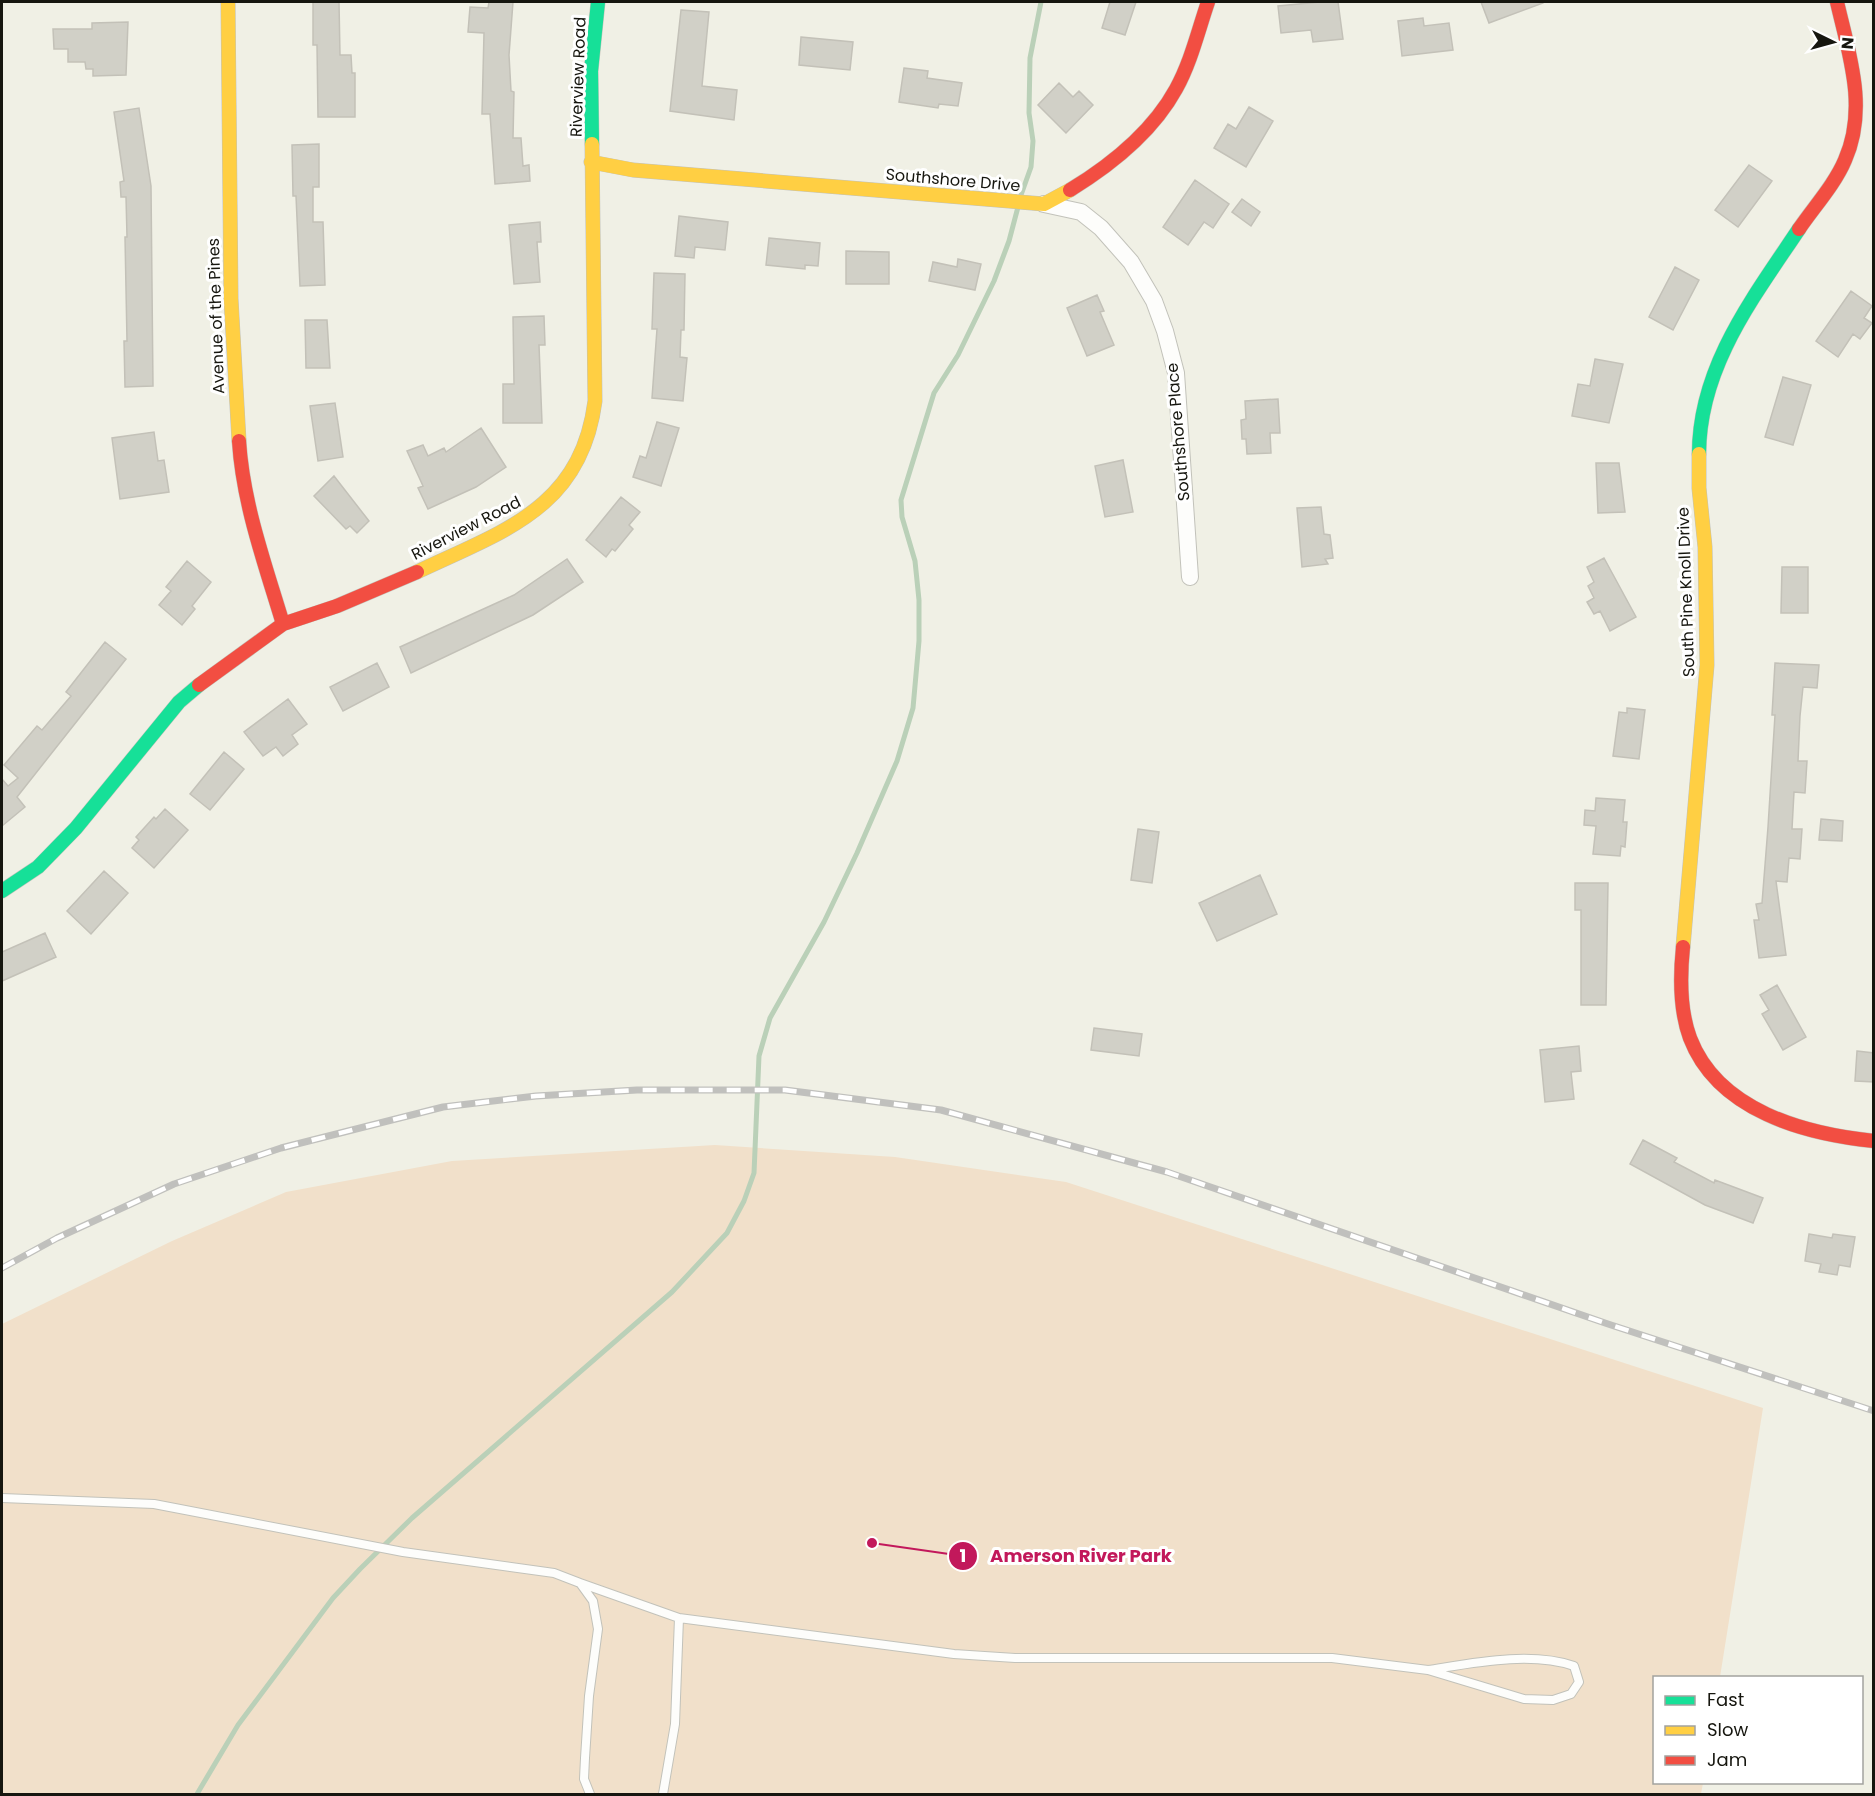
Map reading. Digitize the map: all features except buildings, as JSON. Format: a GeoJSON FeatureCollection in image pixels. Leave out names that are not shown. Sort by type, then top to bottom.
{"type":"FeatureCollection","features":[{"type":"Feature","properties":{"kind":"street","name":"Avenue of the Pines"},"geometry":{"type":"LineString","coordinates":[[228,2],[231,299],[241,468],[256,535],[283,624]]}},
{"type":"Feature","properties":{"kind":"street","name":"Riverview Road"},"geometry":{"type":"LineString","coordinates":[[2,891],[38,867],[76,828],[179,702],[218,669],[283,624],[337,606],[406,577],[516,525],[555,495],[570,475],[592,424],[595,401],[597,351],[591,162],[591,71],[598,2]]}},
{"type":"Feature","properties":{"kind":"street"},"geometry":{"type":"LineString","coordinates":[[1044,204],[1072,190],[1116,155],[1169,101],[1178,85],[1208,2]]}},
{"type":"Feature","properties":{"kind":"street","name":"South Pine Knoll Drive"},"geometry":{"type":"LineString","coordinates":[[1837,2],[1856,85],[1856,121],[1845,160],[1734,327],[1714,373],[1699,428],[1699,488],[1705,547],[1707,665],[1682,957],[1682,997],[1693,1046],[1713,1073],[1734,1092],[1769,1117],[1797,1127],[1843,1138],[1874,1141]]}},
{"type":"Feature","properties":{"kind":"street","name":"Southshore Drive"},"geometry":{"type":"LineString","coordinates":[[591,162],[633,170],[1044,204]]}},
{"type":"Feature","properties":{"kind":"street","name":"Southshore Place"},"geometry":{"type":"LineString","coordinates":[[1044,204],[1081,212],[1101,228],[1131,262],[1154,301],[1176,373],[1190,576]]}},
{"type":"Feature","properties":{"kind":"lane"},"geometry":{"type":"LineString","coordinates":[[2,1498],[154,1504],[403,1552],[554,1573],[679,1618],[954,1654],[1015,1658],[1311,1657],[1428,1670],[1524,1699],[1553,1700],[1571,1694],[1579,1682],[1574,1666],[1555,1659],[1468,1663],[1428,1670]]}},
{"type":"Feature","properties":{"kind":"lane"},"geometry":{"type":"LineString","coordinates":[[580,1583],[593,1600],[598,1629],[589,1696],[585,1758],[584,1779],[590,1794]]}},
{"type":"Feature","properties":{"kind":"lane"},"geometry":{"type":"LineString","coordinates":[[663,1794],[675,1724],[679,1618]]}},
{"type":"Feature","properties":{"kind":"shaded area"},"geometry":{"type":"Polygon","coordinates":[[[715,1145],[895,1157],[1066,1182],[1763,1408],[1720,1676],[1653,1676],[1653,1784],[1703,1784],[1701,1794],[2,1794],[2,1324],[172,1241],[286,1192],[452,1161],[715,1145]]]}},
{"type":"Feature","properties":{"kind":"waterway"},"geometry":{"type":"LineString","coordinates":[[1021,195],[1031,167],[1033,141],[1029,113],[1030,58],[1041,2]]}},
{"type":"Feature","properties":{"kind":"waterway"},"geometry":{"type":"LineString","coordinates":[[197,1794],[238,1725],[333,1598],[412,1518],[672,1292],[727,1233],[744,1201],[754,1173],[759,1056],[770,1018],[824,922],[857,853],[897,761],[913,708],[919,641],[919,600],[915,561],[902,517],[901,500],[934,393],[958,355],[994,281],[1009,241],[1018,207]]}},
{"type":"Feature","properties":{"kind":"railway"},"geometry":{"type":"LineString","coordinates":[[2,1268],[57,1238],[174,1184],[281,1148],[443,1107],[536,1096],[637,1090],[785,1090],[941,1110],[1167,1172],[1608,1324],[1874,1411]]}},
{"type":"Feature","properties":{"kind":"traffic: fast"},"geometry":{"type":"LineString","coordinates":[[592,144],[591,71],[598,2]]}},
{"type":"Feature","properties":{"kind":"traffic: fast"},"geometry":{"type":"LineString","coordinates":[[1699,454],[1701,422],[1708,392],[1719,363],[1747,308],[1799,229]]}},
{"type":"Feature","properties":{"kind":"traffic: fast"},"geometry":{"type":"LineString","coordinates":[[2,891],[38,867],[76,828],[179,702],[199,685]]}},
{"type":"Feature","properties":{"kind":"traffic: slow"},"geometry":{"type":"LineString","coordinates":[[228,2],[231,299],[239,441]]}},
{"type":"Feature","properties":{"kind":"traffic: slow"},"geometry":{"type":"LineString","coordinates":[[417,572],[479,543],[533,512],[555,492],[573,468],[587,438],[595,401],[592,144]]}},
{"type":"Feature","properties":{"kind":"traffic: slow"},"geometry":{"type":"LineString","coordinates":[[591,162],[633,170],[1044,204],[1070,190]]}},
{"type":"Feature","properties":{"kind":"traffic: slow"},"geometry":{"type":"LineString","coordinates":[[1683,947],[1707,665],[1705,547],[1699,488],[1699,454]]}},
{"type":"Feature","properties":{"kind":"traffic: jam"},"geometry":{"type":"LineString","coordinates":[[1070,190],[1101,170],[1130,146],[1156,119],[1176,89],[1186,68],[1208,2]]}},
{"type":"Feature","properties":{"kind":"traffic: jam"},"geometry":{"type":"LineString","coordinates":[[1799,229],[1841,169],[1852,140],[1856,101],[1854,81],[1837,2]]}},
{"type":"Feature","properties":{"kind":"traffic: jam"},"geometry":{"type":"LineString","coordinates":[[239,441],[250,511],[283,624]]}},
{"type":"Feature","properties":{"kind":"traffic: jam"},"geometry":{"type":"LineString","coordinates":[[199,685],[283,624],[337,606],[417,572]]}},
{"type":"Feature","properties":{"kind":"traffic: jam"},"geometry":{"type":"LineString","coordinates":[[1683,947],[1682,993],[1687,1028],[1703,1063],[1721,1084],[1742,1101],[1793,1125],[1847,1138],[1874,1141]]}},
{"type":"Feature","properties":{"kind":"place","name":"Amerson River Park"},"geometry":{"type":"Point","coordinates":[872,1543]}}]}
